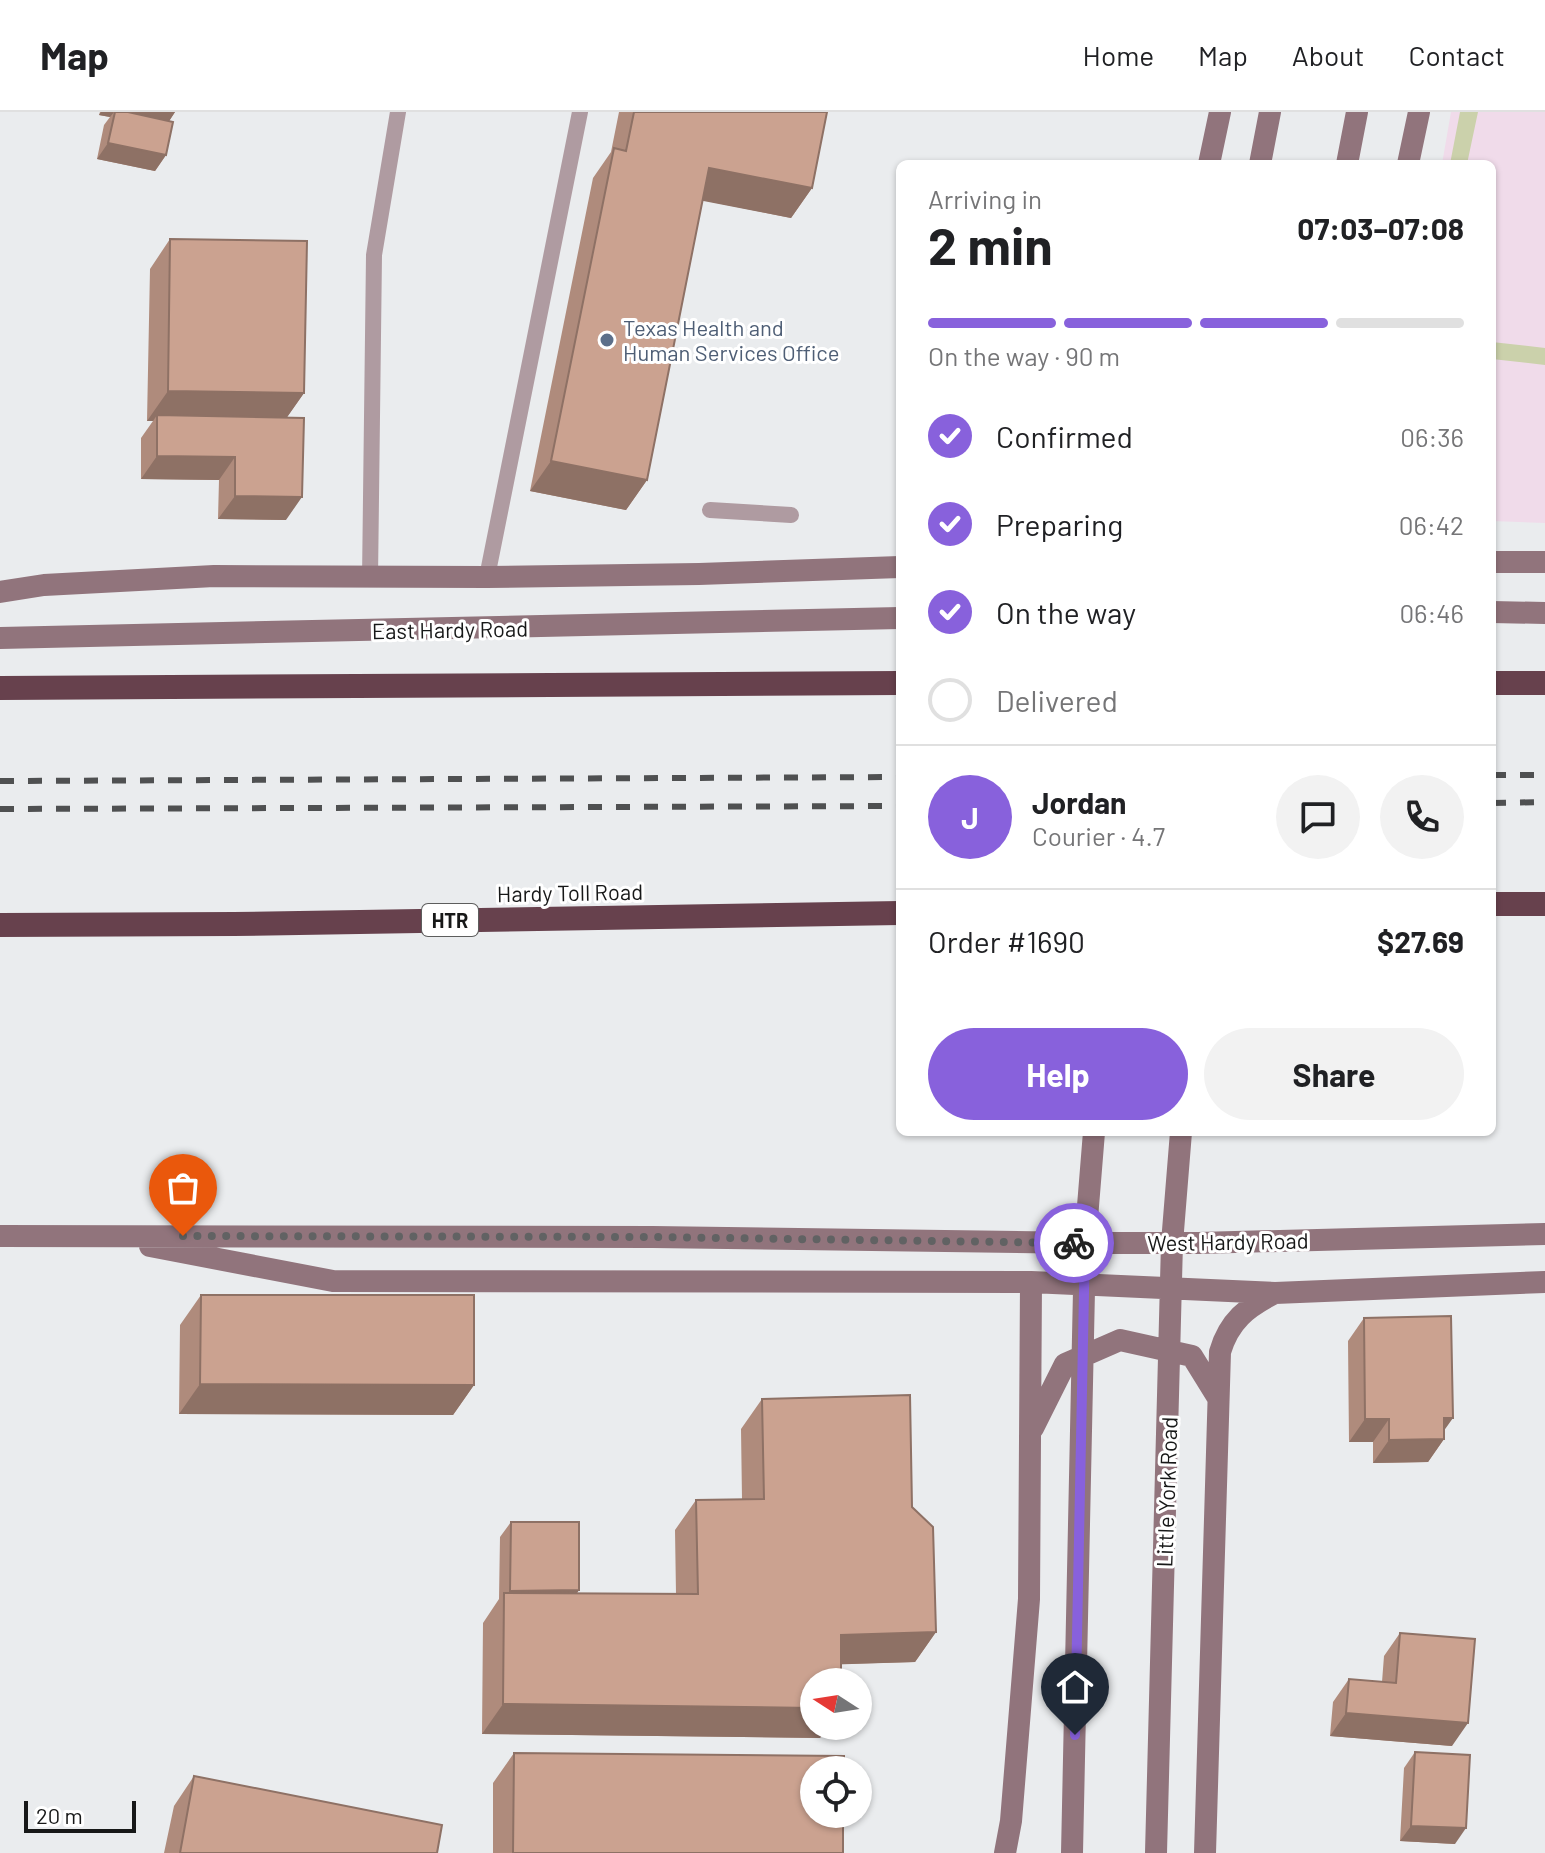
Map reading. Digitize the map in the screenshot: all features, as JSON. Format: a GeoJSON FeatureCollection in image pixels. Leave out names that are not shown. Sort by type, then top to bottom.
{"type":"FeatureCollection","features":[{"type":"Feature","properties":{"kind":"highway"},"geometry":{"type":"LineString","coordinates":[[0,688],[896,683]]}},
{"type":"Feature","properties":{"kind":"highway"},"geometry":{"type":"LineString","coordinates":[[1496,683],[1545,683]]}},
{"type":"Feature","properties":{"kind":"highway"},"geometry":{"type":"LineString","coordinates":[[1496,904],[1545,904]]}},
{"type":"Feature","properties":{"kind":"highway","name":"Hardy Toll Road"},"geometry":{"type":"LineString","coordinates":[[0,925],[896,913]]}},
{"type":"Feature","properties":{"kind":"main road"},"geometry":{"type":"LineString","coordinates":[[1210,160],[1220,112]]}},
{"type":"Feature","properties":{"kind":"main road"},"geometry":{"type":"LineString","coordinates":[[1261,160],[1270,112]]}},
{"type":"Feature","properties":{"kind":"main road"},"geometry":{"type":"LineString","coordinates":[[1348,160],[1357,112]]}},
{"type":"Feature","properties":{"kind":"main road"},"geometry":{"type":"LineString","coordinates":[[1409,160],[1419,112]]}},
{"type":"Feature","properties":{"kind":"main road"},"geometry":{"type":"LineString","coordinates":[[1496,562],[1545,562]]}},
{"type":"Feature","properties":{"kind":"main road"},"geometry":{"type":"LineString","coordinates":[[0,592],[44,585],[214,576],[370,579],[699,574],[896,567]]}},
{"type":"Feature","properties":{"kind":"main road"},"geometry":{"type":"LineString","coordinates":[[1496,612],[1545,613]]}},
{"type":"Feature","properties":{"kind":"main road","name":"East Hardy Road"},"geometry":{"type":"LineString","coordinates":[[0,638],[896,618]]}},
{"type":"Feature","properties":{"kind":"main road"},"geometry":{"type":"LineString","coordinates":[[1072,1853],[1085,1243],[1094,1136]]}},
{"type":"Feature","properties":{"kind":"main road","name":"Little York Road"},"geometry":{"type":"LineString","coordinates":[[1156,1853],[1172,1243],[1181,1136]]}},
{"type":"Feature","properties":{"kind":"main road","name":"West Hardy Road"},"geometry":{"type":"LineString","coordinates":[[0,1236],[653,1237],[1172,1243],[1545,1234]]}},
{"type":"Feature","properties":{"kind":"main road"},"geometry":{"type":"LineString","coordinates":[[95,1235],[333,1281],[1031,1282],[1275,1293],[1545,1282]]}},
{"type":"Feature","properties":{"kind":"main road"},"geometry":{"type":"LineString","coordinates":[[1005,1853],[1011,1821],[1029,1599],[1031,1282]]}},
{"type":"Feature","properties":{"kind":"main road"},"geometry":{"type":"LineString","coordinates":[[1205,1853],[1220,1352],[1231,1324],[1259,1301],[1275,1293]]}},
{"type":"Feature","properties":{"kind":"main road"},"geometry":{"type":"LineString","coordinates":[[1031,1433],[1065,1364],[1120,1340],[1192,1356],[1218,1398]]}},
{"type":"Feature","properties":{"kind":"lane"},"geometry":{"type":"LineString","coordinates":[[370,579],[374,255],[398,112]]}},
{"type":"Feature","properties":{"kind":"lane"},"geometry":{"type":"LineString","coordinates":[[487,577],[580,112]]}},
{"type":"Feature","properties":{"kind":"lane"},"geometry":{"type":"LineString","coordinates":[[710,510],[791,515]]}},
{"type":"Feature","properties":{"kind":"shaded area"},"geometry":{"type":"Polygon","coordinates":[[[1451,112],[1545,112],[1545,523],[1496,521],[1496,160],[1443,160],[1451,112]]]}},
{"type":"Feature","properties":{"kind":"green space"},"geometry":{"type":"Polygon","coordinates":[[[1460,112],[1478,112],[1468,160],[1451,160],[1460,112]]]}},
{"type":"Feature","properties":{"kind":"green space"},"geometry":{"type":"Polygon","coordinates":[[[1496,342],[1545,348],[1545,365],[1496,359],[1496,342]]]}},
{"type":"Feature","properties":{"kind":"building"},"geometry":{"type":"Polygon","coordinates":[[[115,112],[173,122],[166,155],[108,143],[115,112]]]}},
{"type":"Feature","properties":{"kind":"building"},"geometry":{"type":"Polygon","coordinates":[[[634,112],[827,112],[812,188],[709,168],[647,480],[551,461],[614,148],[626,151],[634,112]]]}},
{"type":"Feature","properties":{"kind":"building"},"geometry":{"type":"Polygon","coordinates":[[[170,239],[307,241],[304,393],[168,391],[170,239]]]}},
{"type":"Feature","properties":{"kind":"building"},"geometry":{"type":"Polygon","coordinates":[[[157,415],[304,418],[302,497],[235,496],[235,457],[157,456],[157,415]]]}},
{"type":"Feature","properties":{"kind":"building"},"geometry":{"type":"Polygon","coordinates":[[[201,1295],[474,1295],[474,1385],[200,1384],[201,1295]]]}},
{"type":"Feature","properties":{"kind":"building"},"geometry":{"type":"Polygon","coordinates":[[[1451,1316],[1453,1418],[1444,1418],[1444,1439],[1389,1440],[1389,1419],[1365,1419],[1364,1318],[1451,1316]]]}},
{"type":"Feature","properties":{"kind":"building"},"geometry":{"type":"Polygon","coordinates":[[[910,1395],[912,1507],[933,1527],[936,1632],[841,1635],[841,1668],[800,1668],[800,1708],[503,1704],[504,1593],[698,1594],[696,1500],[764,1499],[762,1399],[910,1395]]]}},
{"type":"Feature","properties":{"kind":"building"},"geometry":{"type":"Polygon","coordinates":[[[511,1522],[579,1522],[579,1590],[510,1591],[511,1522]]]}},
{"type":"Feature","properties":{"kind":"building"},"geometry":{"type":"Polygon","coordinates":[[[1400,1633],[1475,1639],[1468,1723],[1346,1713],[1349,1679],[1396,1683],[1400,1633]]]}},
{"type":"Feature","properties":{"kind":"building"},"geometry":{"type":"Polygon","coordinates":[[[1415,1752],[1470,1755],[1466,1828],[1411,1826],[1415,1752]]]}},
{"type":"Feature","properties":{"kind":"building"},"geometry":{"type":"Polygon","coordinates":[[[514,1753],[844,1756],[800,1756],[800,1828],[843,1828],[843,1853],[513,1853],[514,1753]]]}},
{"type":"Feature","properties":{"kind":"building"},"geometry":{"type":"Polygon","coordinates":[[[194,1776],[442,1825],[437,1853],[180,1853],[194,1776]]]}},
{"type":"Feature","properties":{"kind":"railway"},"geometry":{"type":"LineString","coordinates":[[1496,775],[1545,775]]}},
{"type":"Feature","properties":{"kind":"railway"},"geometry":{"type":"LineString","coordinates":[[0,781],[896,777]]}},
{"type":"Feature","properties":{"kind":"railway"},"geometry":{"type":"LineString","coordinates":[[1496,803],[1545,802]]}},
{"type":"Feature","properties":{"kind":"railway"},"geometry":{"type":"LineString","coordinates":[[0,809],[896,806]]}},
{"type":"Feature","properties":{"kind":"way so far"},"geometry":{"type":"LineString","coordinates":[[183,1236],[653,1237],[1074,1243]]}},
{"type":"Feature","properties":{"kind":"place","name":"Texas Health and Human Services Office"},"geometry":{"type":"Point","coordinates":[607,340]}},
{"type":"Feature","properties":{"kind":"route"},"geometry":{"type":"LineString","coordinates":[[1074,1243],[1085,1243],[1075,1735]]}}]}
